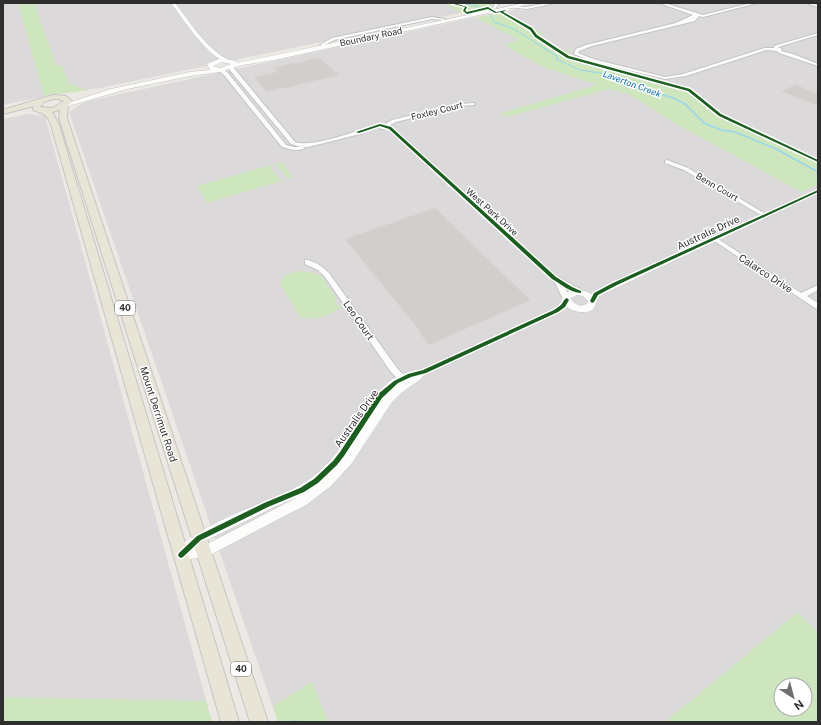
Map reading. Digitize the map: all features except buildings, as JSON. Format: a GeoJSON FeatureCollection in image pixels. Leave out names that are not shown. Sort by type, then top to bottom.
{"type":"FeatureCollection","features":[{"type":"Feature","properties":{"kind":"main road","name":"Boundary Road"},"geometry":{"type":"LineString","coordinates":[[220,70],[232,67],[242,62],[279,56],[445,20],[496,6],[519,3]]}},
{"type":"Feature","properties":{"kind":"main road","name":"Boundary Road"},"geometry":{"type":"LineString","coordinates":[[210,61],[228,60],[322,45],[532,3]]}},
{"type":"Feature","properties":{"kind":"main road"},"geometry":{"type":"LineString","coordinates":[[228,60],[235,64],[232,67]]}},
{"type":"Feature","properties":{"kind":"main road"},"geometry":{"type":"LineString","coordinates":[[3,116],[43,107],[60,97],[109,90],[182,74],[210,61],[210,68],[220,70]]}},
{"type":"Feature","properties":{"kind":"main road"},"geometry":{"type":"LineString","coordinates":[[3,112],[64,105],[88,97],[203,72],[220,70]]}},
{"type":"Feature","properties":{"kind":"main road","name":"40"},"geometry":{"type":"LineString","coordinates":[[60,97],[68,101],[64,105]]}},
{"type":"Feature","properties":{"kind":"main road","name":"Mount Derrimut Road"},"geometry":{"type":"LineString","coordinates":[[64,105],[63,118],[258,722]]}},
{"type":"Feature","properties":{"kind":"main road","name":"Mount Derrimut Road"},"geometry":{"type":"LineString","coordinates":[[43,107],[51,115],[55,125],[230,722]]}},
{"type":"Feature","properties":{"kind":"street"},"geometry":{"type":"LineString","coordinates":[[167,3],[201,46],[210,61]]}},
{"type":"Feature","properties":{"kind":"street"},"geometry":{"type":"LineString","coordinates":[[173,3],[207,45],[216,54],[228,60]]}},
{"type":"Feature","properties":{"kind":"street","name":"Boundary Road"},"geometry":{"type":"LineString","coordinates":[[511,7],[527,8],[553,3]]}},
{"type":"Feature","properties":{"kind":"street"},"geometry":{"type":"LineString","coordinates":[[661,3],[696,16],[714,14],[755,3]]}},
{"type":"Feature","properties":{"kind":"street"},"geometry":{"type":"LineString","coordinates":[[810,3],[818,6]]}},
{"type":"Feature","properties":{"kind":"street"},"geometry":{"type":"LineString","coordinates":[[592,60],[577,57],[571,51],[694,20],[696,16]]}},
{"type":"Feature","properties":{"kind":"street"},"geometry":{"type":"LineString","coordinates":[[778,50],[785,44],[818,34]]}},
{"type":"Feature","properties":{"kind":"street"},"geometry":{"type":"LineString","coordinates":[[201,46],[207,45]]}},
{"type":"Feature","properties":{"kind":"street"},"geometry":{"type":"LineString","coordinates":[[591,45],[575,52],[578,56],[668,80],[762,51],[778,50],[818,66]]}},
{"type":"Feature","properties":{"kind":"street"},"geometry":{"type":"LineString","coordinates":[[232,67],[259,104],[291,142],[299,145],[324,142]]}},
{"type":"Feature","properties":{"kind":"street"},"geometry":{"type":"LineString","coordinates":[[220,70],[226,74],[284,146],[294,149],[306,148],[358,132],[385,128]]}},
{"type":"Feature","properties":{"kind":"street"},"geometry":{"type":"LineString","coordinates":[[252,106],[259,104]]}},
{"type":"Feature","properties":{"kind":"street","name":"Foxley Court"},"geometry":{"type":"LineString","coordinates":[[385,128],[403,120],[459,105],[472,104]]}},
{"type":"Feature","properties":{"kind":"street","name":"West Park Drive"},"geometry":{"type":"LineString","coordinates":[[385,128],[399,138],[554,278],[570,288],[580,292]]}},
{"type":"Feature","properties":{"kind":"street"},"geometry":{"type":"LineString","coordinates":[[294,149],[299,145]]}},
{"type":"Feature","properties":{"kind":"street","name":"Benn Court"},"geometry":{"type":"LineString","coordinates":[[667,162],[683,168],[766,216]]}},
{"type":"Feature","properties":{"kind":"street","name":"Australis Drive"},"geometry":{"type":"LineString","coordinates":[[592,301],[596,294],[615,284],[818,192]]}},
{"type":"Feature","properties":{"kind":"street","name":"Calarco Drive"},"geometry":{"type":"LineString","coordinates":[[715,239],[818,307]]}},
{"type":"Feature","properties":{"kind":"street","name":"Leo Court"},"geometry":{"type":"LineString","coordinates":[[307,262],[320,268],[327,275],[405,381]]}},
{"type":"Feature","properties":{"kind":"street","name":"West Park Drive"},"geometry":{"type":"LineString","coordinates":[[554,278],[567,300]]}},
{"type":"Feature","properties":{"kind":"street","name":"Australis Drive"},"geometry":{"type":"LineString","coordinates":[[580,292],[615,284]]}},
{"type":"Feature","properties":{"kind":"street"},"geometry":{"type":"LineString","coordinates":[[802,296],[818,287]]}},
{"type":"Feature","properties":{"kind":"street"},"geometry":{"type":"LineString","coordinates":[[580,292],[589,296],[592,301],[589,308],[578,309],[570,305],[567,300],[571,293],[580,292]]}},
{"type":"Feature","properties":{"kind":"street","name":"Australis Drive"},"geometry":{"type":"LineString","coordinates":[[202,545],[302,500],[326,483],[348,460],[389,399],[405,381],[535,321],[558,309],[567,300]]}},
{"type":"Feature","properties":{"kind":"street","name":"Australis Drive"},"geometry":{"type":"LineString","coordinates":[[535,321],[578,309]]}},
{"type":"Feature","properties":{"kind":"street"},"geometry":{"type":"LineString","coordinates":[[181,555],[202,545]]}},
{"type":"Feature","properties":{"kind":"shaded area"},"geometry":{"type":"Polygon","coordinates":[[[3,3],[508,3],[100,88],[57,94],[3,105],[3,3]]]}},
{"type":"Feature","properties":{"kind":"shaded area"},"geometry":{"type":"Polygon","coordinates":[[[560,3],[818,3],[818,722],[278,722],[69,112],[84,102],[518,9],[522,11],[560,3]]]}},
{"type":"Feature","properties":{"kind":"shaded area"},"geometry":{"type":"Polygon","coordinates":[[[28,114],[45,116],[212,722],[3,722],[3,119],[28,114]]]}},
{"type":"Feature","properties":{"kind":"green space"},"geometry":{"type":"Polygon","coordinates":[[[18,3],[34,3],[56,65],[62,66],[68,82],[79,88],[89,90],[44,96],[18,3]]]}},
{"type":"Feature","properties":{"kind":"green space"},"geometry":{"type":"Polygon","coordinates":[[[443,3],[492,4],[493,6],[461,13],[443,3]]]}},
{"type":"Feature","properties":{"kind":"green space"},"geometry":{"type":"Polygon","coordinates":[[[500,12],[544,34],[539,36],[561,50],[571,49],[568,53],[573,56],[691,89],[719,112],[818,161],[818,185],[801,192],[678,125],[630,95],[609,89],[507,117],[501,113],[597,85],[543,67],[504,45],[519,40],[476,18],[500,12]]]}},
{"type":"Feature","properties":{"kind":"green space"},"geometry":{"type":"Polygon","coordinates":[[[281,162],[293,177],[288,179],[277,165],[271,166],[270,168],[281,181],[207,203],[197,186],[281,162]]]}},
{"type":"Feature","properties":{"kind":"green space"},"geometry":{"type":"Polygon","coordinates":[[[299,271],[321,276],[337,299],[335,301],[337,305],[342,306],[332,313],[322,317],[312,319],[300,317],[280,284],[284,275],[299,271]]]}},
{"type":"Feature","properties":{"kind":"green space"},"geometry":{"type":"Polygon","coordinates":[[[798,612],[818,633],[818,722],[665,722],[798,612]]]}},
{"type":"Feature","properties":{"kind":"green space"},"geometry":{"type":"Polygon","coordinates":[[[312,682],[328,722],[278,722],[273,706],[312,682]]]}},
{"type":"Feature","properties":{"kind":"green space"},"geometry":{"type":"Polygon","coordinates":[[[3,697],[206,701],[212,722],[3,722],[3,697]]]}},
{"type":"Feature","properties":{"kind":"waterway","name":"Laverton Creek"},"geometry":{"type":"LineString","coordinates":[[462,3],[480,7]]}},
{"type":"Feature","properties":{"kind":"waterway","name":"Laverton Creek"},"geometry":{"type":"LineString","coordinates":[[491,15],[494,22],[514,29],[558,57],[556,59],[580,70],[606,74],[617,80]]}},
{"type":"Feature","properties":{"kind":"waterway","name":"Laverton Creek"},"geometry":{"type":"LineString","coordinates":[[617,80],[673,98],[685,104],[704,123],[721,130],[735,132],[776,149],[818,172]]}},
{"type":"Feature","properties":{"kind":"cycle path"},"geometry":{"type":"LineString","coordinates":[[451,3],[466,7],[464,11],[467,13],[488,8],[496,13],[506,10]]}},
{"type":"Feature","properties":{"kind":"cycle path"},"geometry":{"type":"LineString","coordinates":[[506,10],[501,12],[531,29],[536,36],[568,57],[689,90],[720,115],[818,161]]}},
{"type":"Feature","properties":{"kind":"cycle path"},"geometry":{"type":"LineString","coordinates":[[358,132],[380,125],[390,128],[554,278],[579,292]]}},
{"type":"Feature","properties":{"kind":"cycle path"},"geometry":{"type":"LineString","coordinates":[[592,301],[596,294],[615,284],[818,191]]}},
{"type":"Feature","properties":{"kind":"cycle path"},"geometry":{"type":"LineString","coordinates":[[181,555],[199,538],[266,505],[302,490],[316,481],[335,463],[342,454],[380,396],[396,382],[410,375],[424,372],[556,311],[563,306],[567,300]]}}]}
